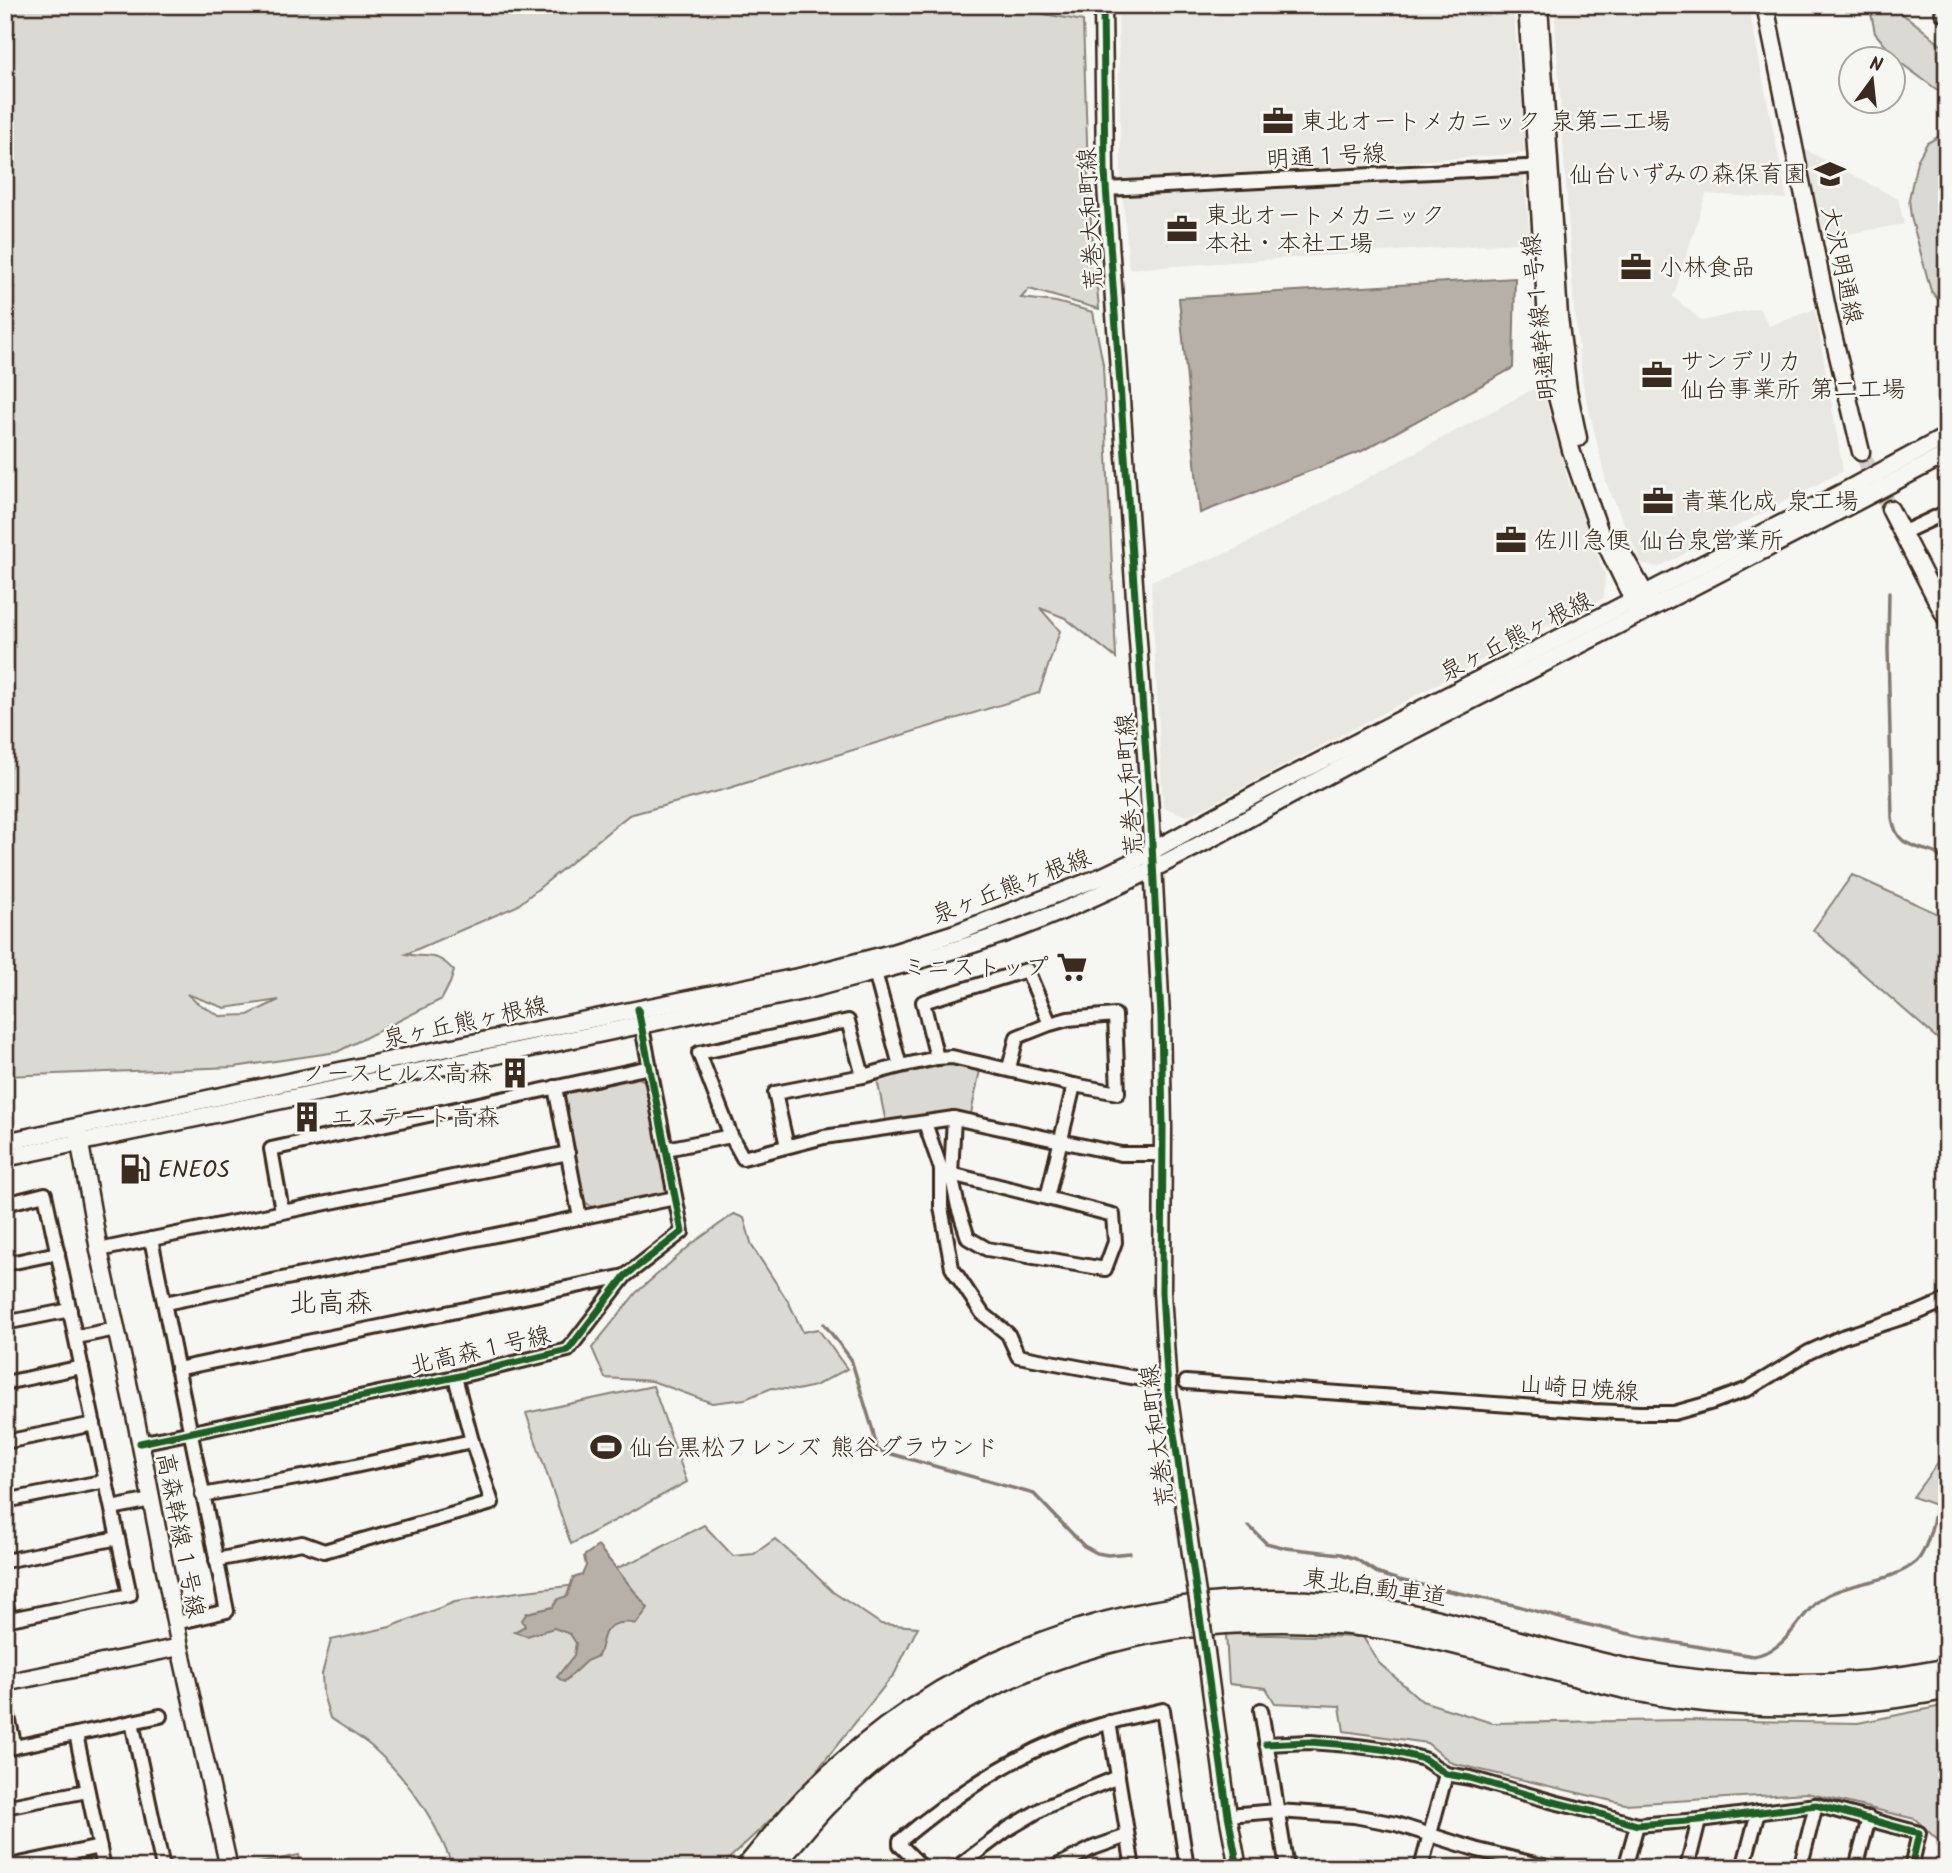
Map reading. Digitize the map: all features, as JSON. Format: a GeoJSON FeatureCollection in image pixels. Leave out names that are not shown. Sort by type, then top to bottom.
{"type":"FeatureCollection","features":[{"type":"Feature","properties":{"kind":"highway","name":"東北自動車道"},"geometry":{"type":"LineString","coordinates":[[747,1868],[810,1794],[837,1770],[883,1731],[964,1678],[1033,1646],[1099,1624],[1178,1608],[1222,1603],[1351,1605],[1458,1625],[1641,1672],[1693,1681],[1752,1686],[1860,1684],[1947,1670]]}},
{"type":"Feature","properties":{"kind":"highway","name":"東北自動車道"},"geometry":{"type":"LineString","coordinates":[[771,1868],[806,1825],[850,1782],[902,1740],[941,1714],[983,1689],[1034,1666],[1111,1640],[1158,1630],[1283,1619],[1345,1622],[1404,1631],[1639,1690],[1752,1703],[1862,1701],[1947,1688]]}},
{"type":"Feature","properties":{"kind":"street","name":"荒巻大和町線"},"geometry":{"type":"LineString","coordinates":[[1102,5],[1106,189],[1154,868],[1161,1016],[1162,1292],[1168,1391],[1228,1815]]}},
{"type":"Feature","properties":{"kind":"street"},"geometry":{"type":"LineString","coordinates":[[1527,5],[1543,166]]}},
{"type":"Feature","properties":{"kind":"street","name":"明通幹線１号線"},"geometry":{"type":"LineString","coordinates":[[1539,5],[1543,166],[1568,390],[1580,447],[1642,604]]}},
{"type":"Feature","properties":{"kind":"street","name":"大沢明通線"},"geometry":{"type":"LineString","coordinates":[[1765,5],[1829,318],[1861,452]]}},
{"type":"Feature","properties":{"kind":"street","name":"明通１号線"},"geometry":{"type":"LineString","coordinates":[[1106,189],[1543,166]]}},
{"type":"Feature","properties":{"kind":"street","name":"泉ヶ丘熊ヶ根線"},"geometry":{"type":"LineString","coordinates":[[640,1017],[803,990],[964,947],[1036,922],[1154,868],[1234,827],[1947,436]]}},
{"type":"Feature","properties":{"kind":"street","name":"泉ヶ丘熊ヶ根線"},"geometry":{"type":"LineString","coordinates":[[5,1158],[78,1135],[640,1017],[892,953],[958,932],[1104,876],[1262,791],[1947,454]]}},
{"type":"Feature","properties":{"kind":"street"},"geometry":{"type":"LineString","coordinates":[[1890,509],[1947,620]]}},
{"type":"Feature","properties":{"kind":"street"},"geometry":{"type":"LineString","coordinates":[[1902,533],[1945,515]]}},
{"type":"Feature","properties":{"kind":"street"},"geometry":{"type":"LineString","coordinates":[[937,1058],[923,1002],[1027,970],[1050,1024]]}},
{"type":"Feature","properties":{"kind":"street"},"geometry":{"type":"LineString","coordinates":[[875,972],[900,1066]]}},
{"type":"Feature","properties":{"kind":"street"},"geometry":{"type":"LineString","coordinates":[[787,1146],[775,1093],[937,1058],[952,1057],[1009,1068],[1118,1093],[1115,1015],[1068,1019],[1017,1037],[1009,1068]]}},
{"type":"Feature","properties":{"kind":"street","name":"北高森１号線"},"geometry":{"type":"LineString","coordinates":[[140,1443],[455,1377],[568,1350],[625,1276],[682,1232],[640,1017]]}},
{"type":"Feature","properties":{"kind":"street"},"geometry":{"type":"LineString","coordinates":[[863,1076],[848,1021],[699,1054],[731,1136],[743,1158],[824,1137],[954,1118],[1121,1154],[1163,1154]]}},
{"type":"Feature","properties":{"kind":"street"},"geometry":{"type":"LineString","coordinates":[[282,1211],[271,1149],[650,1067]]}},
{"type":"Feature","properties":{"kind":"street"},"geometry":{"type":"LineString","coordinates":[[1047,1198],[1074,1085]]}},
{"type":"Feature","properties":{"kind":"street"},"geometry":{"type":"LineString","coordinates":[[555,1087],[580,1218]]}},
{"type":"Feature","properties":{"kind":"street"},"geometry":{"type":"LineString","coordinates":[[951,1174],[1113,1215],[1115,1242],[1105,1269],[987,1249],[968,1238],[951,1174],[954,1118]]}},
{"type":"Feature","properties":{"kind":"street"},"geometry":{"type":"LineString","coordinates":[[925,1123],[942,1169],[941,1207],[952,1268],[982,1313],[1008,1334],[1018,1356],[1147,1380]]}},
{"type":"Feature","properties":{"kind":"street","name":"泉ヶ丘熊ヶ根線"},"geometry":{"type":"LineString","coordinates":[[5,1142],[78,1135]]}},
{"type":"Feature","properties":{"kind":"street","name":"高森幹線１号線"},"geometry":{"type":"LineString","coordinates":[[78,1135],[180,1647],[229,1868]]}},
{"type":"Feature","properties":{"kind":"street"},"geometry":{"type":"LineString","coordinates":[[666,1149],[731,1136]]}},
{"type":"Feature","properties":{"kind":"street"},"geometry":{"type":"LineString","coordinates":[[99,1250],[568,1153]]}},
{"type":"Feature","properties":{"kind":"street"},"geometry":{"type":"LineString","coordinates":[[5,1203],[46,1194],[130,1595],[7,1619],[5,1598]]}},
{"type":"Feature","properties":{"kind":"street"},"geometry":{"type":"LineString","coordinates":[[165,1303],[675,1198]]}},
{"type":"Feature","properties":{"kind":"street"},"geometry":{"type":"LineString","coordinates":[[151,1239],[227,1611],[176,1623]]}},
{"type":"Feature","properties":{"kind":"street"},"geometry":{"type":"LineString","coordinates":[[5,1264],[58,1253]]}},
{"type":"Feature","properties":{"kind":"street"},"geometry":{"type":"LineString","coordinates":[[177,1369],[625,1276]]}},
{"type":"Feature","properties":{"kind":"street","name":"山崎日焼線"},"geometry":{"type":"LineString","coordinates":[[1186,1382],[1594,1411],[1674,1413],[1748,1389],[1842,1337],[1917,1313],[1947,1300]]}},
{"type":"Feature","properties":{"kind":"street"},"geometry":{"type":"LineString","coordinates":[[5,1323],[70,1310]]}},
{"type":"Feature","properties":{"kind":"street"},"geometry":{"type":"LineString","coordinates":[[76,1337],[116,1329]]}},
{"type":"Feature","properties":{"kind":"street"},"geometry":{"type":"LineString","coordinates":[[5,1383],[82,1367]]}},
{"type":"Feature","properties":{"kind":"street"},"geometry":{"type":"LineString","coordinates":[[216,1560],[302,1543],[324,1551],[492,1503],[455,1377]]}},
{"type":"Feature","properties":{"kind":"street"},"geometry":{"type":"LineString","coordinates":[[5,1442],[94,1424]]}},
{"type":"Feature","properties":{"kind":"street"},"geometry":{"type":"LineString","coordinates":[[202,1495],[313,1475],[472,1441]]}},
{"type":"Feature","properties":{"kind":"street"},"geometry":{"type":"LineString","coordinates":[[5,1501],[106,1481]]}},
{"type":"Feature","properties":{"kind":"street"},"geometry":{"type":"LineString","coordinates":[[112,1508],[151,1500]]}},
{"type":"Feature","properties":{"kind":"street"},"geometry":{"type":"LineString","coordinates":[[5,1561],[118,1538]]}},
{"type":"Feature","properties":{"kind":"street"},"geometry":{"type":"LineString","coordinates":[[5,1684],[180,1647]]}},
{"type":"Feature","properties":{"kind":"street"},"geometry":{"type":"LineString","coordinates":[[5,1704],[10,1748],[160,1716]]}},
{"type":"Feature","properties":{"kind":"street"},"geometry":{"type":"LineString","coordinates":[[923,1868],[900,1841],[935,1811],[1012,1761],[1051,1743],[1109,1722],[1163,1710],[1187,1868]]}},
{"type":"Feature","properties":{"kind":"street"},"geometry":{"type":"LineString","coordinates":[[1261,1710],[1287,1868]]}},
{"type":"Feature","properties":{"kind":"street"},"geometry":{"type":"LineString","coordinates":[[132,1721],[163,1868]]}},
{"type":"Feature","properties":{"kind":"street"},"geometry":{"type":"LineString","coordinates":[[1109,1722],[1133,1868]]}},
{"type":"Feature","properties":{"kind":"street"},"geometry":{"type":"LineString","coordinates":[[76,1734],[104,1868]]}},
{"type":"Feature","properties":{"kind":"street"},"geometry":{"type":"LineString","coordinates":[[1266,1744],[1310,1742],[1388,1751],[1424,1759],[1446,1774],[1637,1825],[1816,1805],[1919,1833],[1912,1868]]}},
{"type":"Feature","properties":{"kind":"street"},"geometry":{"type":"LineString","coordinates":[[1421,1868],[1446,1774]]}},
{"type":"Feature","properties":{"kind":"street"},"geometry":{"type":"LineString","coordinates":[[956,1868],[1008,1829],[1045,1807],[1118,1777]]}},
{"type":"Feature","properties":{"kind":"street"},"geometry":{"type":"LineString","coordinates":[[5,1807],[87,1791]]}},
{"type":"Feature","properties":{"kind":"street"},"geometry":{"type":"LineString","coordinates":[[1800,1868],[1816,1805]]}},
{"type":"Feature","properties":{"kind":"street"},"geometry":{"type":"LineString","coordinates":[[1238,1868],[1228,1815],[1277,1811],[1354,1816],[1396,1824],[1478,1850],[1551,1868]]}},
{"type":"Feature","properties":{"kind":"street"},"geometry":{"type":"LineString","coordinates":[[1744,1868],[1758,1812]]}},
{"type":"Feature","properties":{"kind":"street"},"geometry":{"type":"LineString","coordinates":[[1856,1868],[1869,1818]]}},
{"type":"Feature","properties":{"kind":"street"},"geometry":{"type":"LineString","coordinates":[[1687,1868],[1699,1820]]}},
{"type":"Feature","properties":{"kind":"street"},"geometry":{"type":"LineString","coordinates":[[1625,1868],[1637,1825]]}},
{"type":"Feature","properties":{"kind":"street"},"geometry":{"type":"LineString","coordinates":[[1054,1868],[1093,1848],[1127,1836]]}},
{"type":"Feature","properties":{"kind":"street"},"geometry":{"type":"LineString","coordinates":[[5,1867],[100,1847]]}},
{"type":"Feature","properties":{"kind":"shaded area"},"geometry":{"type":"Polygon","coordinates":[[[5,5],[1019,5],[1044,14],[1083,21],[1089,201],[1099,309],[1029,289],[1021,298],[1056,302],[1093,312],[1103,364],[1116,658],[1065,618],[1040,608],[1060,631],[1039,693],[726,789],[629,815],[517,906],[406,954],[431,956],[442,960],[454,971],[442,999],[337,1052],[234,1067],[5,1076],[5,5]],[[187,994],[220,1016],[248,1015],[279,1000],[225,1008],[187,994]]]}},
{"type":"Feature","properties":{"kind":"shaded area"},"geometry":{"type":"Polygon","coordinates":[[[1019,5],[1085,5],[1083,21],[1044,14],[1019,5]]]}},
{"type":"Feature","properties":{"kind":"shaded area"},"geometry":{"type":"Polygon","coordinates":[[[1118,5],[1513,5],[1526,153],[1121,179],[1118,5]]]}},
{"type":"Feature","properties":{"kind":"shaded area"},"geometry":{"type":"Polygon","coordinates":[[[1554,5],[1748,5],[1787,199],[1706,194],[1673,297],[1702,321],[1759,308],[1769,326],[1815,309],[1843,471],[1659,567],[1642,564],[1607,485],[1583,384],[1574,308],[1554,5]]]}},
{"type":"Feature","properties":{"kind":"shaded area"},"geometry":{"type":"Polygon","coordinates":[[[1873,5],[1894,10],[1947,49],[1947,97],[1906,67],[1906,46],[1886,46],[1875,33],[1870,8],[1873,5]]]}},
{"type":"Feature","properties":{"kind":"shaded area"},"geometry":{"type":"Polygon","coordinates":[[[1947,132],[1947,310],[1931,291],[1911,217],[1909,199],[1917,161],[1927,143],[1947,132]]]}},
{"type":"Feature","properties":{"kind":"shaded area","name":"仙台いずみの森保育園"},"geometry":{"type":"Polygon","coordinates":[[[1804,149],[1898,199],[1904,224],[1819,239],[1804,149]]]}},
{"type":"Feature","properties":{"kind":"shaded area"},"geometry":{"type":"Polygon","coordinates":[[[1524,173],[1530,242],[1129,269],[1123,196],[1524,173]]]}},
{"type":"Feature","properties":{"kind":"shaded area"},"geometry":{"type":"Polygon","coordinates":[[[1515,278],[1513,368],[1362,451],[1200,513],[1179,298],[1515,278]]]}},
{"type":"Feature","properties":{"kind":"shaded area"},"geometry":{"type":"Polygon","coordinates":[[[1541,385],[1567,477],[1605,575],[1604,598],[1210,805],[1186,816],[1163,807],[1151,581],[1234,550],[1541,385]]]}},
{"type":"Feature","properties":{"kind":"shaded area"},"geometry":{"type":"Polygon","coordinates":[[[1852,875],[1947,918],[1947,1047],[1813,930],[1852,875]]]}},
{"type":"Feature","properties":{"kind":"shaded area"},"geometry":{"type":"Polygon","coordinates":[[[949,1064],[980,1070],[971,1114],[956,1112],[886,1123],[877,1079],[949,1064]]]}},
{"type":"Feature","properties":{"kind":"shaded area"},"geometry":{"type":"Polygon","coordinates":[[[639,1078],[647,1082],[670,1188],[665,1196],[596,1210],[585,1202],[563,1101],[567,1093],[639,1078]]]}},
{"type":"Feature","properties":{"kind":"shaded area"},"geometry":{"type":"Polygon","coordinates":[[[734,1214],[744,1218],[752,1246],[789,1303],[803,1332],[818,1329],[847,1369],[815,1386],[797,1390],[772,1388],[745,1399],[712,1403],[652,1381],[605,1378],[592,1348],[636,1293],[693,1243],[734,1214]]]}},
{"type":"Feature","properties":{"kind":"shaded area","name":"仙台黒松フレンズ 熊谷グラウンド"},"geometry":{"type":"Polygon","coordinates":[[[653,1386],[687,1482],[571,1544],[526,1413],[653,1386]]]}},
{"type":"Feature","properties":{"kind":"shaded area"},"geometry":{"type":"Polygon","coordinates":[[[1947,1450],[1947,1509],[1913,1497],[1947,1450]]]}},
{"type":"Feature","properties":{"kind":"shaded area"},"geometry":{"type":"Polygon","coordinates":[[[704,1525],[733,1556],[754,1554],[775,1539],[833,1592],[881,1624],[918,1627],[895,1673],[798,1794],[719,1868],[453,1868],[430,1817],[409,1787],[371,1746],[330,1718],[323,1694],[322,1674],[331,1640],[390,1627],[455,1602],[577,1585],[643,1557],[704,1525]]]}},
{"type":"Feature","properties":{"kind":"shaded area"},"geometry":{"type":"Polygon","coordinates":[[[598,1546],[648,1608],[636,1624],[619,1623],[608,1629],[598,1656],[586,1661],[564,1682],[557,1677],[574,1655],[576,1643],[570,1634],[554,1628],[527,1636],[514,1632],[525,1626],[522,1620],[527,1613],[553,1607],[558,1599],[567,1596],[573,1578],[582,1575],[586,1566],[584,1556],[598,1546]]]}},
{"type":"Feature","properties":{"kind":"shaded area"},"geometry":{"type":"Polygon","coordinates":[[[1226,1634],[1363,1637],[1379,1663],[1422,1701],[1492,1723],[1684,1720],[1858,1723],[1947,1705],[1947,1845],[1943,1845],[1915,1819],[1807,1793],[1625,1804],[1452,1763],[1427,1743],[1344,1731],[1340,1706],[1275,1703],[1266,1688],[1229,1684],[1226,1634]]]}},
{"type":"Feature","properties":{"kind":"shaded area"},"geometry":{"type":"Polygon","coordinates":[[[299,1855],[302,1868],[246,1868],[246,1866],[299,1855]]]}},
{"type":"Feature","properties":{"kind":"shaded area"},"geometry":{"type":"Polygon","coordinates":[[[87,1858],[98,1862],[99,1868],[33,1868],[87,1858]]]}},
{"type":"Feature","properties":{"kind":"waterway"},"geometry":{"type":"LineString","coordinates":[[1889,592],[1892,818],[1901,839],[1912,846],[1935,853],[1943,860],[1947,871]]}},
{"type":"Feature","properties":{"kind":"waterway"},"geometry":{"type":"LineString","coordinates":[[824,1324],[851,1359],[877,1450],[1034,1494],[1084,1546],[1108,1555],[1130,1553]]}},
{"type":"Feature","properties":{"kind":"waterway"},"geometry":{"type":"LineString","coordinates":[[1249,1526],[1266,1543],[1341,1554],[1356,1559],[1379,1574],[1399,1580],[1648,1638],[1753,1656],[1766,1652],[1786,1639],[1808,1611],[1826,1596],[1895,1574],[1916,1562],[1929,1536],[1942,1482],[1947,1474]]}},
{"type":"Feature","properties":{"kind":"tunnel"},"geometry":{"type":"LineString","coordinates":[[1861,452],[1890,509]]}},
{"type":"Feature","properties":{"kind":"tunnel"},"geometry":{"type":"LineString","coordinates":[[1147,1380],[1186,1382]]}},
{"type":"Feature","properties":{"kind":"cycle path"},"geometry":{"type":"LineString","coordinates":[[1103,5],[1105,172],[1151,825],[1161,1016],[1162,1292],[1168,1391],[1228,1815],[1238,1868]]}},
{"type":"Feature","properties":{"kind":"cycle path"},"geometry":{"type":"LineString","coordinates":[[140,1443],[455,1377],[568,1350],[625,1276],[682,1232],[638,1009]]}},
{"type":"Feature","properties":{"kind":"cycle path"},"geometry":{"type":"LineString","coordinates":[[1266,1744],[1310,1742],[1388,1750],[1424,1759],[1446,1774],[1470,1778],[1637,1825],[1816,1805],[1919,1833],[1911,1868]]}},
{"type":"Feature","properties":{"kind":"place","name":"東北オートメカニック 泉第二工場"},"geometry":{"type":"Point","coordinates":[1278,121]}},
{"type":"Feature","properties":{"kind":"place","name":"仙台いずみの森保育園"},"geometry":{"type":"Point","coordinates":[1830,174]}},
{"type":"Feature","properties":{"kind":"place","name":"東北オートメカニック 本社・本社工場"},"geometry":{"type":"Point","coordinates":[1182,229]}},
{"type":"Feature","properties":{"kind":"place","name":"小林食品"},"geometry":{"type":"Point","coordinates":[1636,267]}},
{"type":"Feature","properties":{"kind":"place","name":"サンデリカ 仙台事業所 第二工場"},"geometry":{"type":"Point","coordinates":[1657,375]}},
{"type":"Feature","properties":{"kind":"place","name":"青葉化成 泉工場"},"geometry":{"type":"Point","coordinates":[1658,501]}},
{"type":"Feature","properties":{"kind":"place","name":"佐川急便 仙台泉営業所"},"geometry":{"type":"Point","coordinates":[1511,540]}},
{"type":"Feature","properties":{"kind":"place","name":"ミニストップ"},"geometry":{"type":"Point","coordinates":[1072,967]}},
{"type":"Feature","properties":{"kind":"place","name":"ノースヒルズ高森"},"geometry":{"type":"Point","coordinates":[515,1073]}},
{"type":"Feature","properties":{"kind":"place","name":"エステート高森"},"geometry":{"type":"Point","coordinates":[307,1117]}},
{"type":"Feature","properties":{"kind":"place","name":"ENEOS"},"geometry":{"type":"Point","coordinates":[135,1169]}},
{"type":"Feature","properties":{"kind":"place","name":"仙台黒松フレンズ 熊谷グラウンド"},"geometry":{"type":"Point","coordinates":[606,1447]}},
{"type":"Feature","properties":{"kind":"district","name":"北高森"},"geometry":{"type":"Point","coordinates":[331,1302]}}]}
